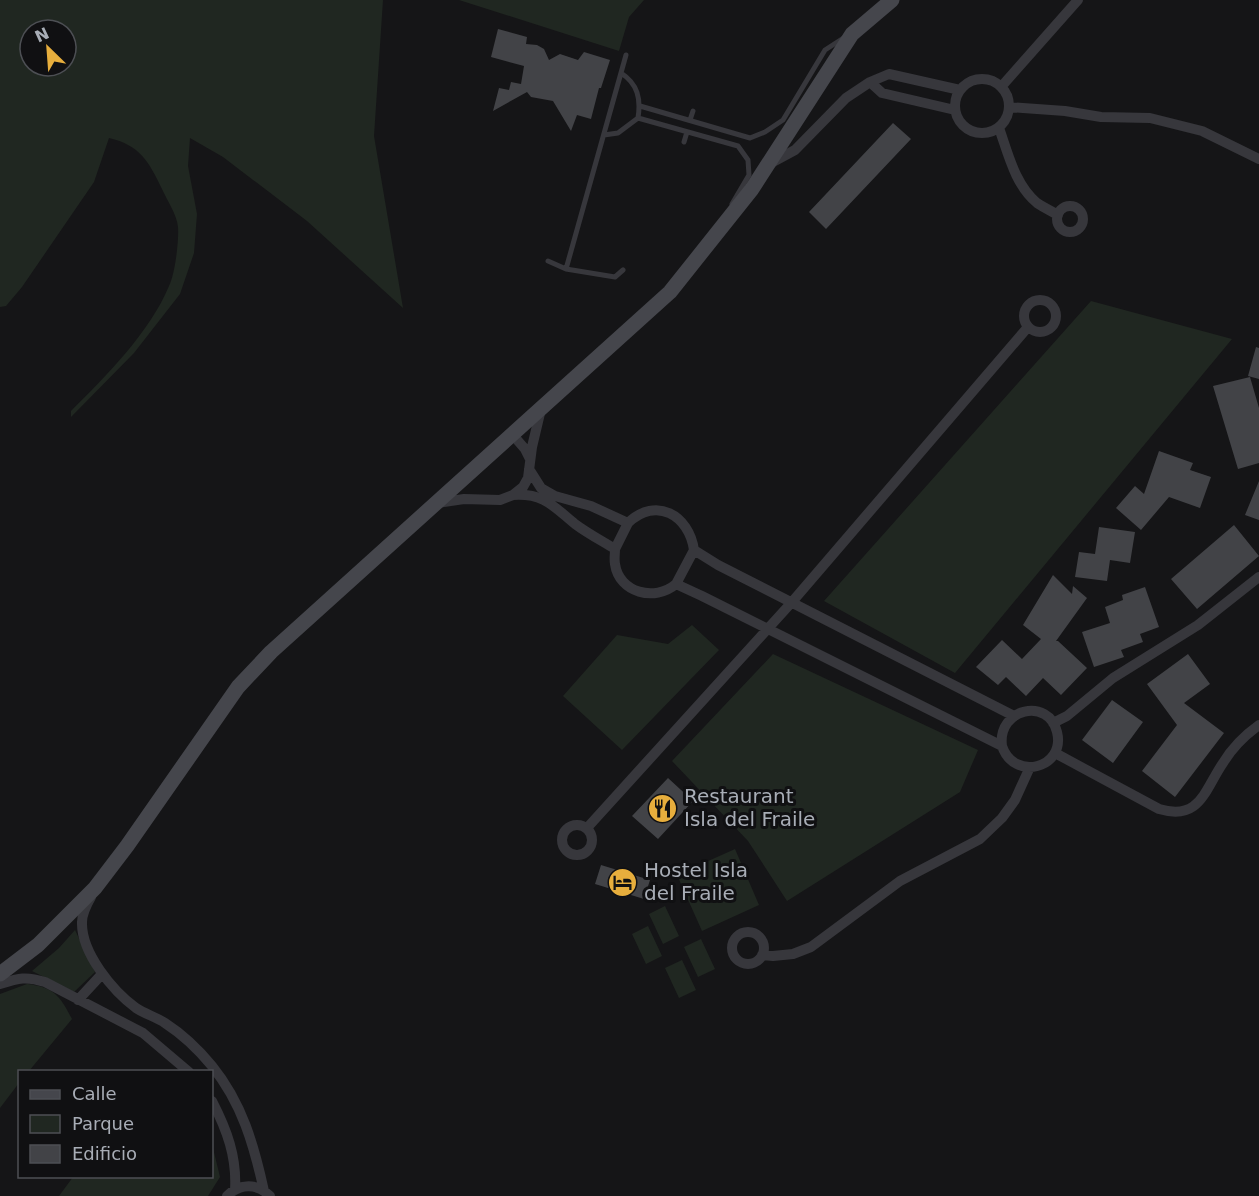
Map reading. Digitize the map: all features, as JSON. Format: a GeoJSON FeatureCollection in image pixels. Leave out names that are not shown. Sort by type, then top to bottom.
{"type":"FeatureCollection","features":[{"type":"Feature","properties":{"kind":"main road"},"geometry":{"type":"LineString","coordinates":[[0,974],[38,945],[95,888],[238,687],[271,652],[670,292],[752,189],[852,34],[892,0]]}},
{"type":"Feature","properties":{"kind":"street"},"geometry":{"type":"LineString","coordinates":[[1001,87],[1078,0]]}},
{"type":"Feature","properties":{"kind":"street"},"geometry":{"type":"LineString","coordinates":[[767,165],[795,150],[846,98],[870,82],[889,74],[960,90]]}},
{"type":"Feature","properties":{"kind":"street"},"geometry":{"type":"LineString","coordinates":[[979,79],[990,80],[1001,87],[1007,97],[1009,107],[1006,118],[999,128],[983,134],[969,131],[958,121],[955,100],[960,90],[968,83],[979,79]]}},
{"type":"Feature","properties":{"kind":"street"},"geometry":{"type":"LineString","coordinates":[[870,82],[882,93],[955,110]]}},
{"type":"Feature","properties":{"kind":"street"},"geometry":{"type":"LineString","coordinates":[[1009,107],[1065,111],[1101,117],[1150,118],[1202,131],[1259,159]]}},
{"type":"Feature","properties":{"kind":"street"},"geometry":{"type":"LineString","coordinates":[[999,128],[1024,188],[1037,202],[1058,215]]}},
{"type":"Feature","properties":{"kind":"street"},"geometry":{"type":"LineString","coordinates":[[587,828],[735,663],[768,630],[1028,327]]}},
{"type":"Feature","properties":{"kind":"street"},"geometry":{"type":"LineString","coordinates":[[513,495],[523,487],[542,406]]}},
{"type":"Feature","properties":{"kind":"street"},"geometry":{"type":"LineString","coordinates":[[512,434],[525,449],[541,488],[555,496],[591,506],[628,523]]}},
{"type":"Feature","properties":{"kind":"street"},"geometry":{"type":"LineString","coordinates":[[459,482],[482,500]]}},
{"type":"Feature","properties":{"kind":"street"},"geometry":{"type":"LineString","coordinates":[[437,503],[464,499],[500,500],[513,495],[526,494],[538,497],[553,504],[576,525],[615,549]]}},
{"type":"Feature","properties":{"kind":"street"},"geometry":{"type":"LineString","coordinates":[[659,510],[671,514],[687,528],[692,537],[694,550],[671,589],[651,595],[638,592],[623,581],[615,566],[615,549],[628,523],[646,511],[659,510]]}},
{"type":"Feature","properties":{"kind":"street"},"geometry":{"type":"LineString","coordinates":[[694,550],[718,565],[1014,716]]}},
{"type":"Feature","properties":{"kind":"street"},"geometry":{"type":"LineString","coordinates":[[1053,723],[1067,716],[1113,678],[1198,625],[1259,577]]}},
{"type":"Feature","properties":{"kind":"street"},"geometry":{"type":"LineString","coordinates":[[676,584],[1002,746],[1012,761],[1021,766],[1042,765],[1055,753],[1058,738],[1053,723],[1047,716],[1024,711],[1014,716],[1004,728],[1002,746]]}},
{"type":"Feature","properties":{"kind":"street"},"geometry":{"type":"LineString","coordinates":[[1055,753],[1159,808],[1173,813],[1190,810],[1203,798],[1224,761],[1237,744],[1259,725]]}},
{"type":"Feature","properties":{"kind":"street"},"geometry":{"type":"LineString","coordinates":[[762,955],[793,954],[812,947],[900,881],[980,838],[1002,818],[1015,800],[1030,767]]}},
{"type":"Feature","properties":{"kind":"street"},"geometry":{"type":"LineString","coordinates":[[95,888],[82,921],[83,936],[102,974],[121,997],[139,1010],[164,1022],[187,1040],[212,1065],[244,1117],[267,1193]]}},
{"type":"Feature","properties":{"kind":"street"},"geometry":{"type":"LineString","coordinates":[[78,1000],[102,974]]}},
{"type":"Feature","properties":{"kind":"street"},"geometry":{"type":"LineString","coordinates":[[0,984],[21,977],[30,977],[45,982],[143,1033],[188,1070]]}},
{"type":"Feature","properties":{"kind":"street"},"geometry":{"type":"LineString","coordinates":[[213,1103],[225,1126],[231,1148],[236,1174],[231,1193]]}},
{"type":"Feature","properties":{"kind":"street"},"geometry":{"type":"LineString","coordinates":[[231,1193],[252,1186],[267,1193]]}},
{"type":"Feature","properties":{"kind":"lane"},"geometry":{"type":"LineString","coordinates":[[640,106],[750,138],[765,132],[783,120],[825,50],[852,34]]}},
{"type":"Feature","properties":{"kind":"lane"},"geometry":{"type":"LineString","coordinates":[[566,269],[626,56]]}},
{"type":"Feature","properties":{"kind":"lane"},"geometry":{"type":"LineString","coordinates":[[604,135],[618,133],[638,118],[640,106],[638,90],[621,73]]}},
{"type":"Feature","properties":{"kind":"lane"},"geometry":{"type":"LineString","coordinates":[[690,120],[693,111]]}},
{"type":"Feature","properties":{"kind":"lane"},"geometry":{"type":"LineString","coordinates":[[638,118],[738,146],[748,160],[749,175],[733,202],[723,226]]}},
{"type":"Feature","properties":{"kind":"lane"},"geometry":{"type":"LineString","coordinates":[[684,142],[687,132]]}},
{"type":"Feature","properties":{"kind":"lane"},"geometry":{"type":"LineString","coordinates":[[548,261],[566,269],[615,277],[623,270]]}},
{"type":"Feature","properties":{"kind":"green space"},"geometry":{"type":"Polygon","coordinates":[[[0,0],[383,0],[374,136],[403,308],[307,221],[223,157],[190,138],[188,166],[197,214],[194,253],[180,294],[134,353],[71,417],[71,411],[139,337],[161,303],[173,274],[178,240],[176,218],[153,171],[136,150],[109,138],[94,182],[22,287],[6,306],[0,307],[0,0]]]}},
{"type":"Feature","properties":{"kind":"green space"},"geometry":{"type":"Polygon","coordinates":[[[459,0],[644,0],[629,17],[619,51],[459,0]]]}},
{"type":"Feature","properties":{"kind":"green space"},"geometry":{"type":"Polygon","coordinates":[[[1091,301],[1232,339],[955,673],[824,601],[1091,301]]]}},
{"type":"Feature","properties":{"kind":"green space"},"geometry":{"type":"Polygon","coordinates":[[[692,625],[719,650],[622,750],[563,696],[617,635],[668,644],[692,625]]]}},
{"type":"Feature","properties":{"kind":"green space"},"geometry":{"type":"Polygon","coordinates":[[[773,654],[978,750],[960,792],[787,901],[748,841],[672,761],[773,654]]]}},
{"type":"Feature","properties":{"kind":"green space"},"geometry":{"type":"Polygon","coordinates":[[[735,849],[759,905],[702,931],[677,875],[735,849]]]}},
{"type":"Feature","properties":{"kind":"green space"},"geometry":{"type":"Polygon","coordinates":[[[665,906],[679,936],[663,944],[649,914],[665,906]]]}},
{"type":"Feature","properties":{"kind":"green space"},"geometry":{"type":"Polygon","coordinates":[[[648,926],[662,956],[646,964],[632,934],[648,926]]]}},
{"type":"Feature","properties":{"kind":"green space"},"geometry":{"type":"Polygon","coordinates":[[[75,930],[95,972],[74,992],[32,971],[59,948],[75,930]]]}},
{"type":"Feature","properties":{"kind":"green space"},"geometry":{"type":"Polygon","coordinates":[[[701,939],[715,969],[698,977],[684,947],[701,939]]]}},
{"type":"Feature","properties":{"kind":"green space"},"geometry":{"type":"Polygon","coordinates":[[[682,960],[696,990],[679,998],[665,968],[682,960]]]}},
{"type":"Feature","properties":{"kind":"green space"},"geometry":{"type":"Polygon","coordinates":[[[27,984],[36,985],[55,994],[64,1004],[72,1019],[30,1070],[18,1070],[18,1084],[0,1108],[0,994],[27,984]]]}},
{"type":"Feature","properties":{"kind":"green space"},"geometry":{"type":"Polygon","coordinates":[[[213,1148],[220,1177],[208,1196],[59,1196],[72,1178],[213,1178],[213,1148]]]}},
{"type":"Feature","properties":{"kind":"building"},"geometry":{"type":"Polygon","coordinates":[[[498,29],[527,37],[526,44],[537,45],[544,49],[549,60],[560,54],[578,60],[584,52],[610,60],[601,88],[599,88],[591,119],[577,115],[571,131],[553,101],[531,97],[527,92],[493,111],[499,88],[509,90],[511,82],[521,84],[524,66],[491,57],[498,29]]]}},
{"type":"Feature","properties":{"kind":"building"},"geometry":{"type":"Polygon","coordinates":[[[893,123],[911,139],[826,229],[809,212],[893,123]]]}},
{"type":"Feature","properties":{"kind":"building"},"geometry":{"type":"Polygon","coordinates":[[[1256,347],[1259,348],[1259,379],[1248,376],[1256,347]]]}},
{"type":"Feature","properties":{"kind":"building"},"geometry":{"type":"Polygon","coordinates":[[[1250,377],[1259,408],[1259,463],[1238,469],[1213,386],[1250,377]]]}},
{"type":"Feature","properties":{"kind":"building"},"geometry":{"type":"Polygon","coordinates":[[[1159,451],[1193,463],[1190,470],[1211,477],[1200,508],[1169,497],[1141,530],[1116,508],[1135,486],[1144,494],[1159,451]]]}},
{"type":"Feature","properties":{"kind":"building"},"geometry":{"type":"Polygon","coordinates":[[[1259,481],[1259,520],[1245,515],[1259,481]]]}},
{"type":"Feature","properties":{"kind":"building"},"geometry":{"type":"Polygon","coordinates":[[[1234,525],[1259,556],[1197,609],[1171,579],[1234,525]]]}},
{"type":"Feature","properties":{"kind":"building"},"geometry":{"type":"Polygon","coordinates":[[[1099,527],[1135,532],[1130,563],[1110,560],[1107,581],[1075,577],[1079,552],[1095,554],[1099,527]]]}},
{"type":"Feature","properties":{"kind":"building"},"geometry":{"type":"Polygon","coordinates":[[[1053,575],[1072,594],[1073,586],[1087,598],[1056,641],[1087,668],[1061,695],[1043,678],[1026,696],[1006,677],[998,685],[976,667],[1002,640],[1022,659],[1041,639],[1023,625],[1053,575]]]}},
{"type":"Feature","properties":{"kind":"building"},"geometry":{"type":"Polygon","coordinates":[[[1145,587],[1159,627],[1140,634],[1143,642],[1121,650],[1124,657],[1094,667],[1082,632],[1110,623],[1105,607],[1123,600],[1122,595],[1145,587]]]}},
{"type":"Feature","properties":{"kind":"building"},"geometry":{"type":"Polygon","coordinates":[[[1188,654],[1210,684],[1184,703],[1224,733],[1175,797],[1142,771],[1177,725],[1147,684],[1188,654]]]}},
{"type":"Feature","properties":{"kind":"building"},"geometry":{"type":"Polygon","coordinates":[[[1112,700],[1143,722],[1113,763],[1082,740],[1112,700]]]}},
{"type":"Feature","properties":{"kind":"building","name":"Restaurant Isla del Fraile"},"geometry":{"type":"Polygon","coordinates":[[[668,778],[693,801],[658,839],[632,816],[668,778]]]}},
{"type":"Feature","properties":{"kind":"building","name":"Hostel Isla del Fraile"},"geometry":{"type":"Polygon","coordinates":[[[601,865],[650,880],[644,899],[595,884],[601,865]]]}},
{"type":"Feature","properties":{"kind":"place","name":"Restaurant Isla del Fraile"},"geometry":{"type":"Point","coordinates":[663,808]}},
{"type":"Feature","properties":{"kind":"place","name":"Hostel Isla del Fraile"},"geometry":{"type":"Point","coordinates":[623,882]}}]}
